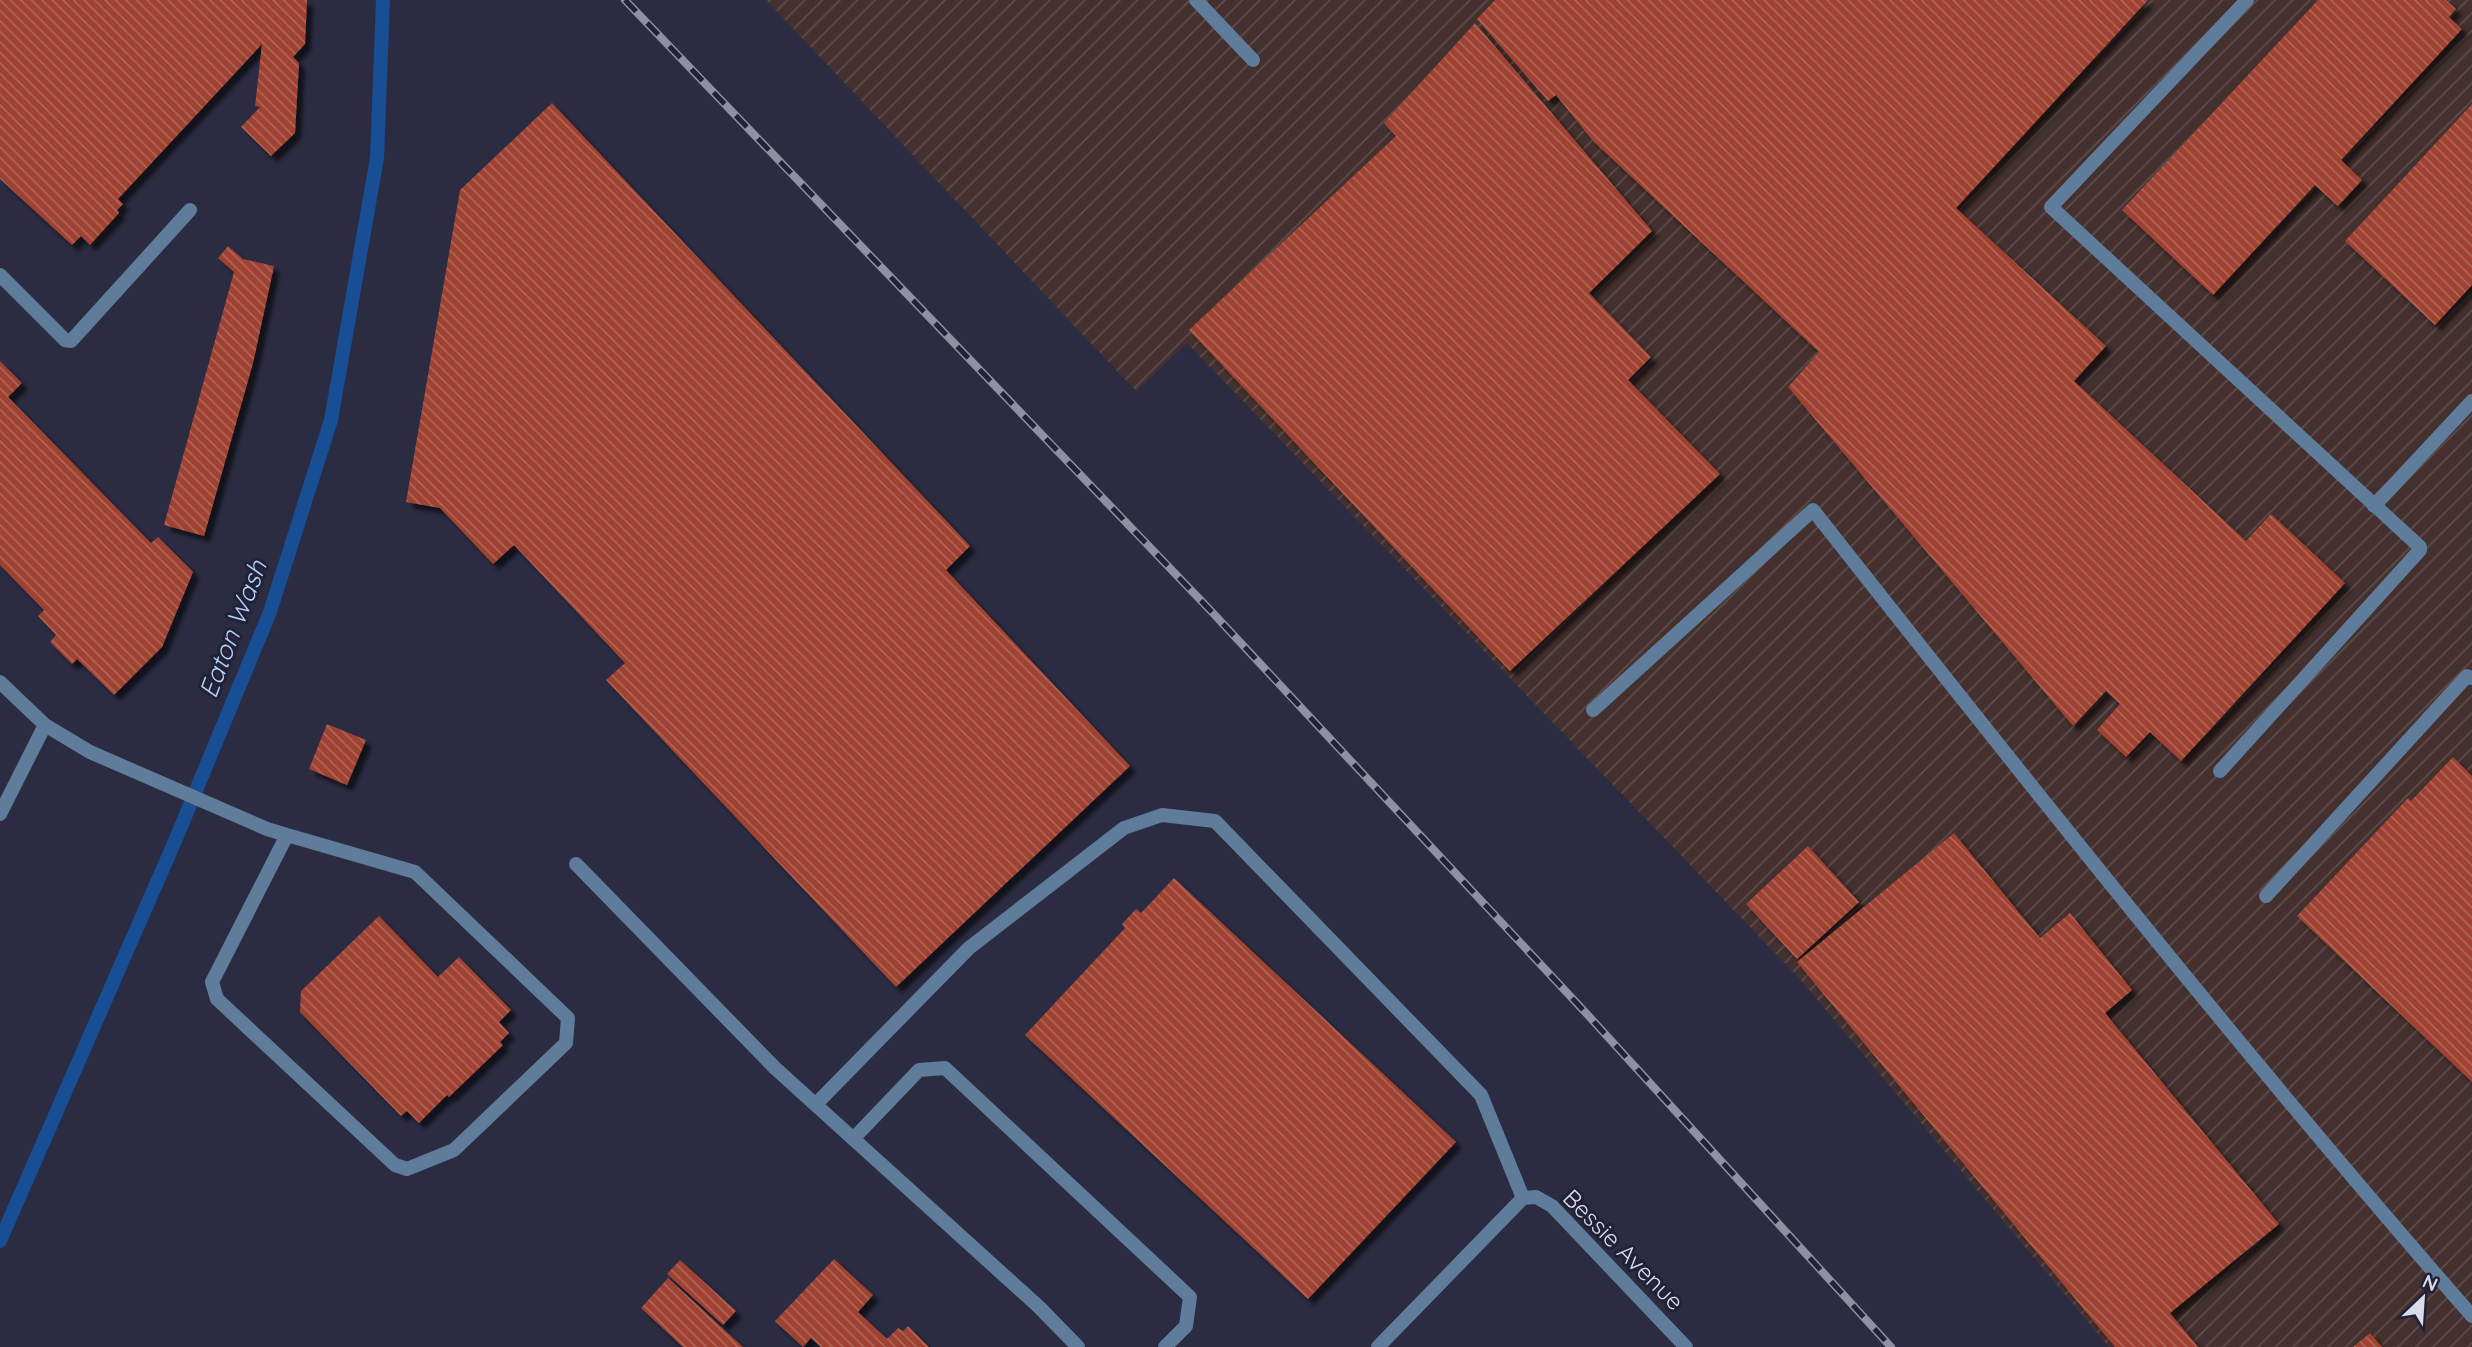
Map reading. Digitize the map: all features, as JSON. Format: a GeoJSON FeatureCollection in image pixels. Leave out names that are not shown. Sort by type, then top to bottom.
{"type":"FeatureCollection","features":[{"type":"Feature","properties":{"kind":"street"},"geometry":{"type":"LineString","coordinates":[[1196,0],[1253,60]]}},
{"type":"Feature","properties":{"kind":"street"},"geometry":{"type":"LineString","coordinates":[[2220,771],[2420,550],[2420,547],[2051,207],[2247,0]]}},
{"type":"Feature","properties":{"kind":"street"},"geometry":{"type":"LineString","coordinates":[[0,275],[65,340],[71,341],[190,210]]}},
{"type":"Feature","properties":{"kind":"street"},"geometry":{"type":"LineString","coordinates":[[2374,506],[2472,401]]}},
{"type":"Feature","properties":{"kind":"street"},"geometry":{"type":"LineString","coordinates":[[1593,710],[1813,510],[2018,770],[2359,1187],[2472,1316]]}},
{"type":"Feature","properties":{"kind":"street"},"geometry":{"type":"LineString","coordinates":[[2266,897],[2467,676],[2472,678]]}},
{"type":"Feature","properties":{"kind":"street"},"geometry":{"type":"LineString","coordinates":[[0,682],[45,725],[90,752],[267,829],[415,872],[568,1018],[566,1043],[454,1150],[407,1169],[395,1165],[217,999],[212,982],[287,835]]}},
{"type":"Feature","properties":{"kind":"street"},"geometry":{"type":"LineString","coordinates":[[0,814],[45,725]]}},
{"type":"Feature","properties":{"kind":"street"},"geometry":{"type":"LineString","coordinates":[[816,1104],[969,948],[1124,828],[1162,815],[1215,821],[1481,1095],[1522,1198],[1378,1347]]}},
{"type":"Feature","properties":{"kind":"street"},"geometry":{"type":"LineString","coordinates":[[576,864],[775,1068],[1039,1307],[1078,1347]]}},
{"type":"Feature","properties":{"kind":"street"},"geometry":{"type":"LineString","coordinates":[[853,1139],[919,1070],[945,1068],[1190,1297],[1186,1326],[1165,1347]]}},
{"type":"Feature","properties":{"kind":"street","name":"Bessie Avenue"},"geometry":{"type":"LineString","coordinates":[[1522,1198],[1536,1197],[1552,1206],[1686,1347]]}},
{"type":"Feature","properties":{"kind":"shaded area"},"geometry":{"type":"Polygon","coordinates":[[[766,0],[2472,0],[2472,1347],[2109,1347],[1799,978],[1187,343],[1136,391],[766,0]]]}},
{"type":"Feature","properties":{"kind":"building"},"geometry":{"type":"Polygon","coordinates":[[[0,0],[307,0],[305,44],[293,57],[299,63],[295,133],[271,156],[241,127],[260,107],[255,106],[262,44],[118,199],[123,204],[117,210],[119,213],[90,245],[81,236],[72,245],[0,179],[0,0]]]}},
{"type":"Feature","properties":{"kind":"building"},"geometry":{"type":"Polygon","coordinates":[[[1495,0],[2148,0],[1956,208],[2106,346],[2074,381],[2246,541],[2271,514],[2345,583],[2181,761],[2150,732],[2126,757],[2097,730],[2120,704],[2106,691],[2073,726],[1788,387],[1819,352],[1593,141],[1556,95],[1548,101],[1477,19],[1495,0]]]}},
{"type":"Feature","properties":{"kind":"building"},"geometry":{"type":"Polygon","coordinates":[[[2318,0],[2446,0],[2456,9],[2449,17],[2462,29],[2341,160],[2362,180],[2338,206],[2315,185],[2213,295],[2122,210],[2318,0]]]}},
{"type":"Feature","properties":{"kind":"building"},"geometry":{"type":"Polygon","coordinates":[[[1475,23],[1652,231],[1589,293],[1651,357],[1628,380],[1720,474],[1510,671],[1189,330],[1396,136],[1384,123],[1475,23]]]}},
{"type":"Feature","properties":{"kind":"building"},"geometry":{"type":"Polygon","coordinates":[[[552,103],[970,546],[946,570],[1130,766],[896,987],[606,680],[625,663],[514,545],[493,564],[440,508],[406,502],[460,190],[552,103]]]}},
{"type":"Feature","properties":{"kind":"building"},"geometry":{"type":"Polygon","coordinates":[[[2472,104],[2472,285],[2435,325],[2345,241],[2472,104]]]}},
{"type":"Feature","properties":{"kind":"building"},"geometry":{"type":"Polygon","coordinates":[[[228,246],[243,259],[274,266],[253,363],[204,536],[164,525],[234,272],[218,258],[228,246]]]}},
{"type":"Feature","properties":{"kind":"building"},"geometry":{"type":"Polygon","coordinates":[[[0,361],[22,383],[8,397],[151,543],[158,537],[193,572],[162,647],[114,695],[77,659],[72,664],[50,642],[56,635],[38,616],[44,610],[0,565],[0,361]]]}},
{"type":"Feature","properties":{"kind":"building"},"geometry":{"type":"Polygon","coordinates":[[[327,724],[366,740],[347,785],[309,769],[327,724]]]}},
{"type":"Feature","properties":{"kind":"building"},"geometry":{"type":"Polygon","coordinates":[[[2453,757],[2472,776],[2472,1082],[2297,916],[2408,798],[2411,801],[2453,757]]]}},
{"type":"Feature","properties":{"kind":"building"},"geometry":{"type":"Polygon","coordinates":[[[1954,833],[2040,938],[2070,913],[2132,990],[2105,1013],[2279,1224],[2170,1313],[2198,1347],[2115,1347],[1797,962],[1954,833]]]}},
{"type":"Feature","properties":{"kind":"building"},"geometry":{"type":"Polygon","coordinates":[[[1808,846],[1859,902],[1797,959],[1746,904],[1808,846]]]}},
{"type":"Feature","properties":{"kind":"building"},"geometry":{"type":"Polygon","coordinates":[[[1174,878],[1456,1142],[1308,1299],[1025,1035],[1125,928],[1122,924],[1136,909],[1141,913],[1174,878]]]}},
{"type":"Feature","properties":{"kind":"building"},"geometry":{"type":"Polygon","coordinates":[[[379,916],[438,977],[459,957],[511,1010],[499,1022],[509,1033],[500,1042],[503,1045],[419,1123],[407,1111],[401,1116],[300,1012],[301,991],[379,916]]]}},
{"type":"Feature","properties":{"kind":"building"},"geometry":{"type":"Polygon","coordinates":[[[834,1259],[873,1295],[858,1312],[887,1339],[898,1328],[903,1331],[908,1326],[929,1347],[821,1347],[811,1338],[803,1347],[775,1321],[834,1259]]]}},
{"type":"Feature","properties":{"kind":"building"},"geometry":{"type":"Polygon","coordinates":[[[680,1260],[736,1311],[723,1325],[667,1274],[680,1260]]]}},
{"type":"Feature","properties":{"kind":"building"},"geometry":{"type":"Polygon","coordinates":[[[668,1278],[743,1347],[683,1347],[641,1308],[668,1278]]]}},
{"type":"Feature","properties":{"kind":"building"},"geometry":{"type":"Polygon","coordinates":[[[2370,1333],[2382,1347],[2353,1347],[2370,1333]]]}},
{"type":"Feature","properties":{"kind":"waterway","name":"Eaton Wash"},"geometry":{"type":"LineString","coordinates":[[0,1241],[175,841],[270,612],[331,420],[377,158],[383,0]]}},
{"type":"Feature","properties":{"kind":"railway"},"geometry":{"type":"LineString","coordinates":[[625,0],[1211,611],[1585,1012],[1891,1347]]}}]}
